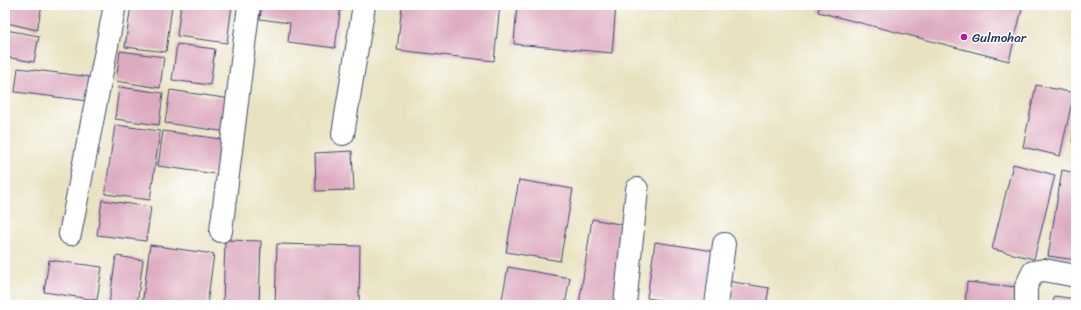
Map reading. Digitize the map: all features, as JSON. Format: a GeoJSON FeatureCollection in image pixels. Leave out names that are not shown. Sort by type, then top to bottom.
{"type":"FeatureCollection","features":[{"type":"Feature","properties":{"kind":"street"},"geometry":{"type":"LineString","coordinates":[[70,234],[115,5]]}},
{"type":"Feature","properties":{"kind":"street"},"geometry":{"type":"LineString","coordinates":[[221,231],[249,5]]}},
{"type":"Feature","properties":{"kind":"street"},"geometry":{"type":"LineString","coordinates":[[343,134],[364,5]]}},
{"type":"Feature","properties":{"kind":"street"},"geometry":{"type":"LineString","coordinates":[[625,305],[637,190]]}},
{"type":"Feature","properties":{"kind":"street"},"geometry":{"type":"LineString","coordinates":[[716,305],[724,244]]}},
{"type":"Feature","properties":{"kind":"street"},"geometry":{"type":"LineString","coordinates":[[1026,305],[1026,287],[1033,272],[1044,270],[1076,276]]}},
{"type":"Feature","properties":{"kind":"building"},"geometry":{"type":"Polygon","coordinates":[[[11,5],[42,5],[37,30],[7,23],[11,5]]]}},
{"type":"Feature","properties":{"kind":"building"},"geometry":{"type":"Polygon","coordinates":[[[70,5],[107,5],[107,9],[70,5]]]}},
{"type":"Feature","properties":{"kind":"building"},"geometry":{"type":"Polygon","coordinates":[[[131,5],[172,5],[166,52],[125,47],[131,5]]]}},
{"type":"Feature","properties":{"kind":"building"},"geometry":{"type":"Polygon","coordinates":[[[181,5],[232,5],[227,43],[177,36],[181,5]]]}},
{"type":"Feature","properties":{"kind":"building"},"geometry":{"type":"Polygon","coordinates":[[[262,5],[341,5],[335,48],[288,42],[290,23],[260,19],[262,5]]]}},
{"type":"Feature","properties":{"kind":"building"},"geometry":{"type":"Polygon","coordinates":[[[402,5],[500,5],[494,61],[397,50],[402,5]]]}},
{"type":"Feature","properties":{"kind":"building"},"geometry":{"type":"Polygon","coordinates":[[[517,5],[616,5],[612,53],[514,44],[517,5]]]}},
{"type":"Feature","properties":{"kind":"building","name":"Gulmohar"},"geometry":{"type":"Polygon","coordinates":[[[820,5],[1023,5],[1009,61],[818,12],[820,5]]]}},
{"type":"Feature","properties":{"kind":"building"},"geometry":{"type":"Polygon","coordinates":[[[6,30],[39,36],[34,62],[5,57],[6,30]]]}},
{"type":"Feature","properties":{"kind":"building"},"geometry":{"type":"Polygon","coordinates":[[[177,44],[215,49],[210,85],[172,80],[177,44]]]}},
{"type":"Feature","properties":{"kind":"building"},"geometry":{"type":"Polygon","coordinates":[[[120,51],[164,57],[160,88],[116,81],[120,51]]]}},
{"type":"Feature","properties":{"kind":"building"},"geometry":{"type":"Polygon","coordinates":[[[18,68],[91,77],[88,101],[15,92],[18,68]]]}},
{"type":"Feature","properties":{"kind":"building"},"geometry":{"type":"Polygon","coordinates":[[[1036,85],[1074,93],[1060,156],[1023,147],[1036,85]]]}},
{"type":"Feature","properties":{"kind":"building"},"geometry":{"type":"Polygon","coordinates":[[[119,87],[163,93],[159,125],[115,119],[119,87]]]}},
{"type":"Feature","properties":{"kind":"building"},"geometry":{"type":"Polygon","coordinates":[[[170,90],[231,99],[227,132],[165,123],[170,90]]]}},
{"type":"Feature","properties":{"kind":"building"},"geometry":{"type":"Polygon","coordinates":[[[1076,115],[1076,143],[1072,142],[1076,115]]]}},
{"type":"Feature","properties":{"kind":"building"},"geometry":{"type":"Polygon","coordinates":[[[115,125],[160,131],[150,200],[105,194],[115,125]]]}},
{"type":"Feature","properties":{"kind":"building"},"geometry":{"type":"Polygon","coordinates":[[[163,131],[228,140],[223,175],[158,166],[163,131]]]}},
{"type":"Feature","properties":{"kind":"building"},"geometry":{"type":"Polygon","coordinates":[[[352,151],[354,190],[316,191],[315,153],[352,151]]]}},
{"type":"Feature","properties":{"kind":"building"},"geometry":{"type":"Polygon","coordinates":[[[1013,164],[1055,175],[1034,259],[992,249],[1013,164]]]}},
{"type":"Feature","properties":{"kind":"building"},"geometry":{"type":"Polygon","coordinates":[[[1062,170],[1076,173],[1076,260],[1048,256],[1062,170]]]}},
{"type":"Feature","properties":{"kind":"building"},"geometry":{"type":"Polygon","coordinates":[[[519,180],[573,189],[560,261],[506,252],[519,180]]]}},
{"type":"Feature","properties":{"kind":"building"},"geometry":{"type":"Polygon","coordinates":[[[102,200],[151,207],[146,241],[97,235],[102,200]]]}},
{"type":"Feature","properties":{"kind":"building"},"geometry":{"type":"Polygon","coordinates":[[[592,219],[630,226],[616,305],[579,305],[592,219]]]}},
{"type":"Feature","properties":{"kind":"building"},"geometry":{"type":"Polygon","coordinates":[[[225,240],[261,241],[259,305],[223,305],[225,240]]]}},
{"type":"Feature","properties":{"kind":"building"},"geometry":{"type":"Polygon","coordinates":[[[655,242],[721,252],[713,305],[691,305],[647,298],[655,242]]]}},
{"type":"Feature","properties":{"kind":"building"},"geometry":{"type":"Polygon","coordinates":[[[277,244],[360,246],[359,305],[275,305],[277,244]]]}},
{"type":"Feature","properties":{"kind":"building"},"geometry":{"type":"Polygon","coordinates":[[[150,245],[214,254],[207,305],[142,305],[150,245]]]}},
{"type":"Feature","properties":{"kind":"building"},"geometry":{"type":"Polygon","coordinates":[[[116,256],[143,260],[137,305],[109,305],[116,256]]]}},
{"type":"Feature","properties":{"kind":"building"},"geometry":{"type":"Polygon","coordinates":[[[49,260],[102,267],[97,300],[44,292],[49,260]]]}},
{"type":"Feature","properties":{"kind":"building"},"geometry":{"type":"Polygon","coordinates":[[[508,267],[570,278],[565,305],[501,305],[508,267]]]}},
{"type":"Feature","properties":{"kind":"building"},"geometry":{"type":"Polygon","coordinates":[[[727,281],[769,288],[766,305],[723,305],[727,281]]]}},
{"type":"Feature","properties":{"kind":"building"},"geometry":{"type":"Polygon","coordinates":[[[967,282],[1017,287],[1015,305],[965,305],[967,282]]]}},
{"type":"Feature","properties":{"kind":"building"},"geometry":{"type":"Polygon","coordinates":[[[1054,296],[1076,299],[1076,305],[1053,305],[1054,296]]]}},
{"type":"Feature","properties":{"kind":"place","name":"Gulmohar"},"geometry":{"type":"Point","coordinates":[964,37]}}]}
